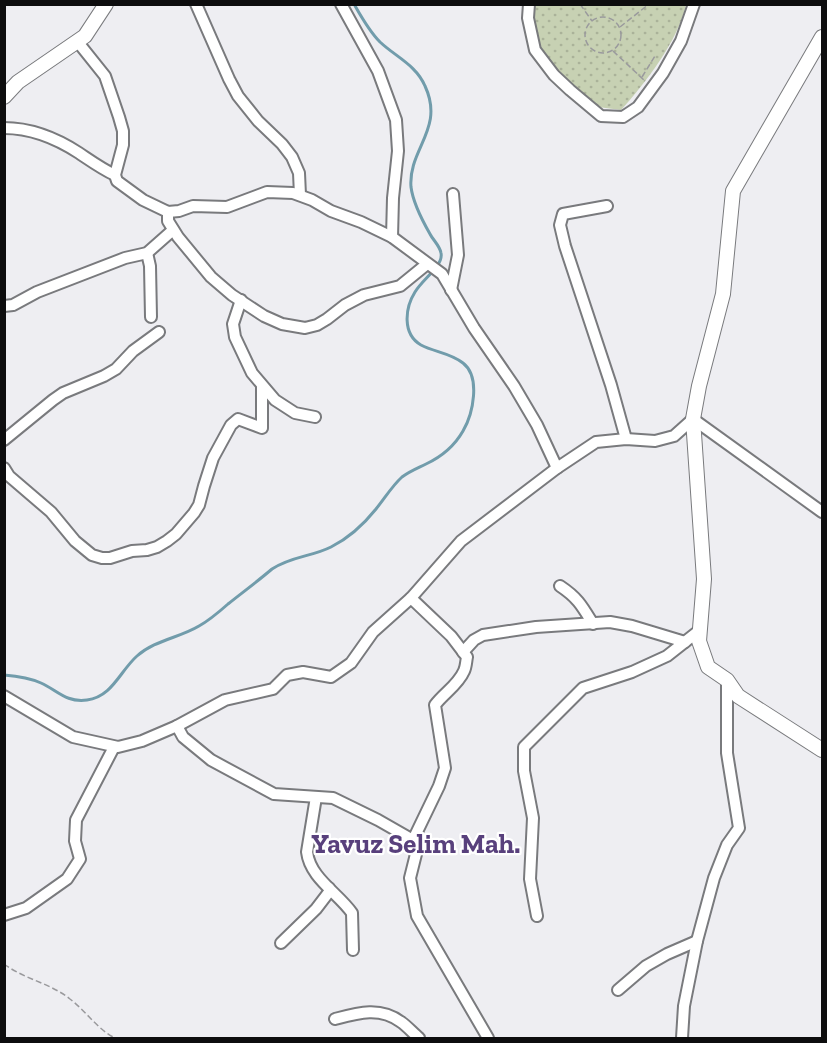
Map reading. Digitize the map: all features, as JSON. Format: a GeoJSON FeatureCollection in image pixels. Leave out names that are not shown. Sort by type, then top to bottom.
{"type":"FeatureCollection","features":[{"type":"Feature","properties":{"kind":"street"},"geometry":{"type":"LineString","coordinates":[[4,97],[18,82],[85,36],[106,4]]}},
{"type":"Feature","properties":{"kind":"street"},"geometry":{"type":"LineString","coordinates":[[196,4],[238,96],[292,157],[299,173],[300,195]]}},
{"type":"Feature","properties":{"kind":"street"},"geometry":{"type":"LineString","coordinates":[[341,4],[378,71],[396,120],[398,151],[392,237]]}},
{"type":"Feature","properties":{"kind":"street"},"geometry":{"type":"LineString","coordinates":[[529,4],[528,18],[535,50],[554,75],[601,116],[623,117],[638,107],[663,73],[681,40],[694,4]]}},
{"type":"Feature","properties":{"kind":"street"},"geometry":{"type":"LineString","coordinates":[[822,37],[733,191],[723,294],[699,386],[693,419],[704,579],[699,641],[708,667],[727,680],[738,696],[822,750]]}},
{"type":"Feature","properties":{"kind":"street"},"geometry":{"type":"LineString","coordinates":[[77,41],[105,76],[119,117],[123,131],[123,146],[115,175],[117,181],[143,200],[168,212],[193,207],[226,207],[267,192],[293,193],[392,237],[442,274],[514,386],[537,425],[557,468]]}},
{"type":"Feature","properties":{"kind":"street"},"geometry":{"type":"LineString","coordinates":[[4,128],[34,131],[54,139],[115,175]]}},
{"type":"Feature","properties":{"kind":"street"},"geometry":{"type":"LineString","coordinates":[[451,290],[458,255],[453,195]]}},
{"type":"Feature","properties":{"kind":"street"},"geometry":{"type":"LineString","coordinates":[[607,206],[563,214],[560,225],[626,439]]}},
{"type":"Feature","properties":{"kind":"street"},"geometry":{"type":"LineString","coordinates":[[168,212],[168,221],[173,230],[211,277],[264,316],[282,324],[305,328],[317,324],[364,295],[400,286],[429,265]]}},
{"type":"Feature","properties":{"kind":"street"},"geometry":{"type":"LineString","coordinates":[[4,306],[13,305],[37,292],[124,258],[147,253],[173,230]]}},
{"type":"Feature","properties":{"kind":"street"},"geometry":{"type":"LineString","coordinates":[[147,253],[150,266],[151,317]]}},
{"type":"Feature","properties":{"kind":"street"},"geometry":{"type":"LineString","coordinates":[[241,300],[233,324],[236,337],[252,373],[275,400],[295,413],[315,417]]}},
{"type":"Feature","properties":{"kind":"street"},"geometry":{"type":"LineString","coordinates":[[4,440],[63,393],[116,369],[133,351],[159,332]]}},
{"type":"Feature","properties":{"kind":"street"},"geometry":{"type":"LineString","coordinates":[[4,468],[9,476],[51,512],[75,542],[92,555],[110,558],[123,553],[157,547],[176,534],[199,505],[213,458],[231,425],[238,419],[262,428],[262,386]]}},
{"type":"Feature","properties":{"kind":"street"},"geometry":{"type":"LineString","coordinates":[[4,696],[73,737],[114,747],[142,741],[177,726],[225,700],[273,689],[287,675],[303,672],[331,677],[351,663],[373,632],[411,598],[461,541],[557,468],[596,442],[626,439],[655,441],[674,436],[693,419]]}},
{"type":"Feature","properties":{"kind":"street"},"geometry":{"type":"LineString","coordinates":[[693,419],[822,512]]}},
{"type":"Feature","properties":{"kind":"street"},"geometry":{"type":"LineString","coordinates":[[560,585],[581,603],[593,624]]}},
{"type":"Feature","properties":{"kind":"street"},"geometry":{"type":"LineString","coordinates":[[411,598],[451,636],[467,657],[464,670],[451,689],[442,695],[435,705],[445,768],[439,786],[413,840]]}},
{"type":"Feature","properties":{"kind":"street"},"geometry":{"type":"LineString","coordinates":[[463,652],[474,640],[483,635],[536,627],[610,622],[632,626],[685,642]]}},
{"type":"Feature","properties":{"kind":"street"},"geometry":{"type":"LineString","coordinates":[[537,916],[530,879],[533,818],[524,771],[524,747],[582,688],[632,672],[667,656],[700,630]]}},
{"type":"Feature","properties":{"kind":"street"},"geometry":{"type":"LineString","coordinates":[[682,1038],[684,1006],[697,942],[714,878],[727,845],[739,828],[727,753],[727,680]]}},
{"type":"Feature","properties":{"kind":"street"},"geometry":{"type":"LineString","coordinates":[[177,726],[183,737],[211,760],[274,794],[333,798],[413,840],[417,850],[410,878],[417,916],[488,1038]]}},
{"type":"Feature","properties":{"kind":"street"},"geometry":{"type":"LineString","coordinates":[[4,915],[26,908],[67,879],[80,859],[75,841],[76,820],[114,747]]}},
{"type":"Feature","properties":{"kind":"street"},"geometry":{"type":"LineString","coordinates":[[316,797],[307,852],[308,861],[352,913],[353,950]]}},
{"type":"Feature","properties":{"kind":"street"},"geometry":{"type":"LineString","coordinates":[[281,943],[316,909],[329,892],[329,888]]}},
{"type":"Feature","properties":{"kind":"street"},"geometry":{"type":"LineString","coordinates":[[618,990],[646,966],[667,954],[697,942]]}},
{"type":"Feature","properties":{"kind":"street"},"geometry":{"type":"LineString","coordinates":[[335,1019],[373,1011],[385,1013],[400,1021],[419,1038]]}},
{"type":"Feature","properties":{"kind":"path"},"geometry":{"type":"LineString","coordinates":[[580,4],[592,21]]}},
{"type":"Feature","properties":{"kind":"path"},"geometry":{"type":"LineString","coordinates":[[620,27],[649,4]]}},
{"type":"Feature","properties":{"kind":"path"},"geometry":{"type":"LineString","coordinates":[[604,17],[612,19],[620,27],[622,34],[620,42],[612,51],[598,53],[586,41],[585,32],[595,19],[604,17]]}},
{"type":"Feature","properties":{"kind":"path"},"geometry":{"type":"LineString","coordinates":[[612,51],[653,88]]}},
{"type":"Feature","properties":{"kind":"path"},"geometry":{"type":"LineString","coordinates":[[642,78],[655,56]]}},
{"type":"Feature","properties":{"kind":"path"},"geometry":{"type":"LineString","coordinates":[[4,964],[71,999],[89,1018],[115,1038]]}},
{"type":"Feature","properties":{"kind":"green space"},"geometry":{"type":"Polygon","coordinates":[[[528,5],[686,5],[676,33],[668,47],[651,74],[621,110],[598,107],[558,76],[530,37],[528,5]]]}},
{"type":"Feature","properties":{"kind":"waterway"},"geometry":{"type":"LineString","coordinates":[[354,4],[376,38],[416,72],[425,86],[430,101],[429,127],[415,161],[411,187],[421,217],[440,250],[441,258],[437,266]]}},
{"type":"Feature","properties":{"kind":"waterway"},"geometry":{"type":"LineString","coordinates":[[4,675],[37,681],[73,700],[96,698],[109,689],[131,662],[144,651],[203,624],[279,565],[324,550],[344,539],[366,520],[402,477],[447,450],[467,424],[474,396],[474,386],[469,369],[463,363],[421,345],[408,328],[407,313],[412,298],[419,286],[433,271]]}},
{"type":"Feature","properties":{"kind":"district","name":"Yavuz Selim Mah."},"geometry":{"type":"Point","coordinates":[416,844]}}]}
